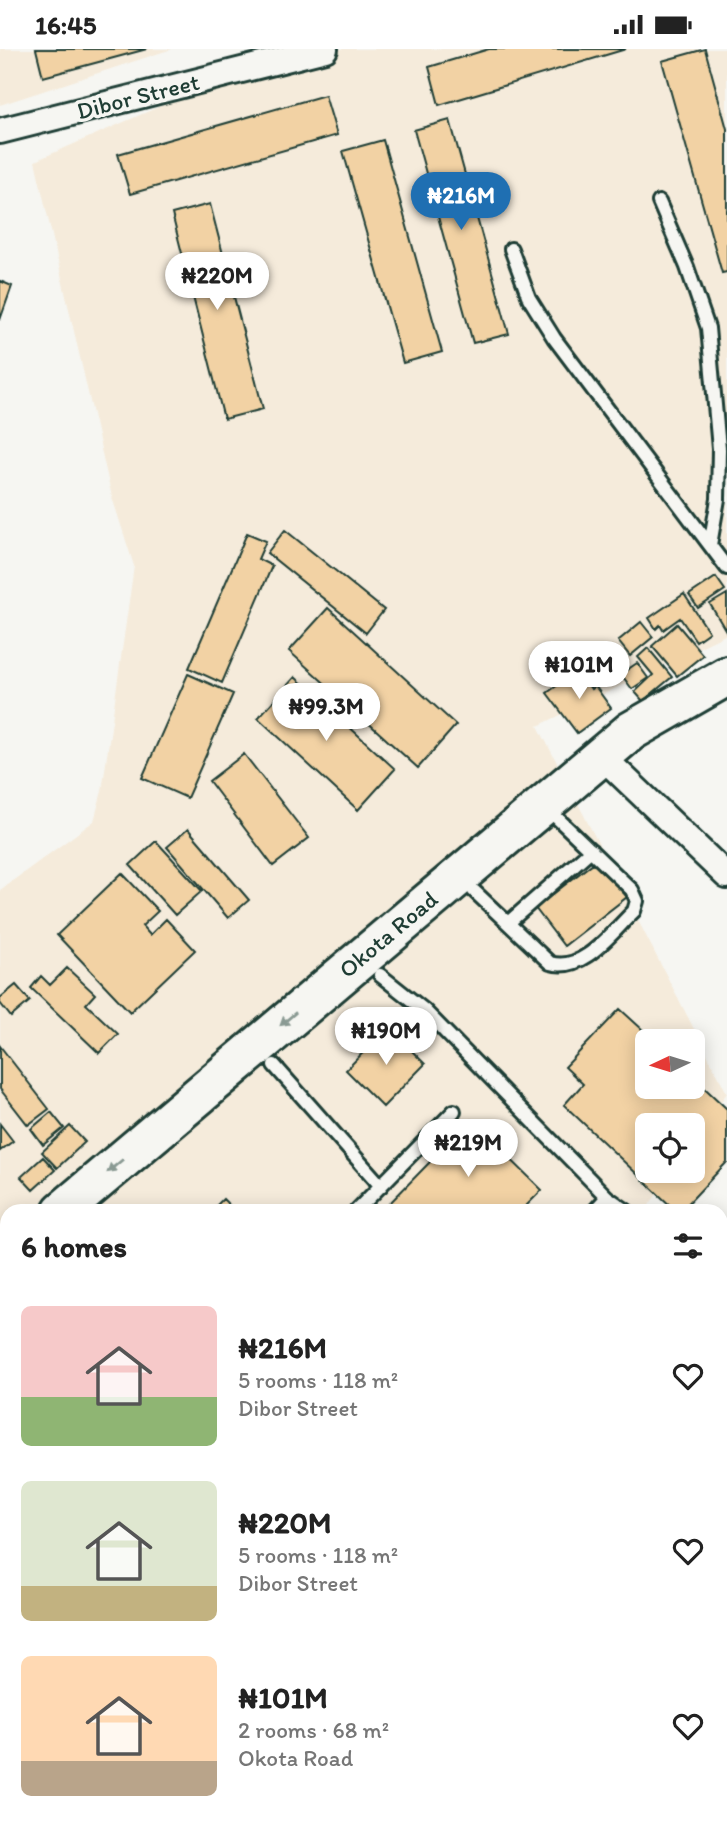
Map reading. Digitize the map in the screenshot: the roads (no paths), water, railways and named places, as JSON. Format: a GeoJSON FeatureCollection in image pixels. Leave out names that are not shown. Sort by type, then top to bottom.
{"type":"FeatureCollection","features":[{"type":"Feature","properties":{"kind":"main road","name":"Okota Road"},"geometry":{"type":"LineString","coordinates":[[70,1204],[631,730],[727,676]]}},
{"type":"Feature","properties":{"kind":"main road","name":"Okota Road"},"geometry":{"type":"LineString","coordinates":[[110,1204],[380,975],[611,765],[658,730],[727,694]]}},
{"type":"Feature","properties":{"kind":"street","name":"Dibor Street"},"geometry":{"type":"LineString","coordinates":[[0,131],[321,50]]}},
{"type":"Feature","properties":{"kind":"street"},"geometry":{"type":"LineString","coordinates":[[611,765],[727,876]]}},
{"type":"Feature","properties":{"kind":"lane"},"geometry":{"type":"LineString","coordinates":[[659,202],[687,267],[708,328],[719,449],[718,499],[710,545]]}},
{"type":"Feature","properties":{"kind":"lane"},"geometry":{"type":"LineString","coordinates":[[511,249],[529,298],[554,338],[727,568]]}},
{"type":"Feature","properties":{"kind":"lane"},"geometry":{"type":"LineString","coordinates":[[474,891],[550,963],[564,967],[578,963],[634,911],[637,901],[632,890],[555,816]]}},
{"type":"Feature","properties":{"kind":"lane"},"geometry":{"type":"LineString","coordinates":[[508,923],[591,850]]}},
{"type":"Feature","properties":{"kind":"lane"},"geometry":{"type":"LineString","coordinates":[[380,975],[424,1010],[607,1197],[617,1204]]}},
{"type":"Feature","properties":{"kind":"lane"},"geometry":{"type":"LineString","coordinates":[[274,1065],[381,1186]]}},
{"type":"Feature","properties":{"kind":"lane"},"geometry":{"type":"LineString","coordinates":[[363,1204],[454,1111]]}},
{"type":"Feature","properties":{"kind":"lane"},"geometry":{"type":"LineString","coordinates":[[600,1204],[607,1197]]}}]}
